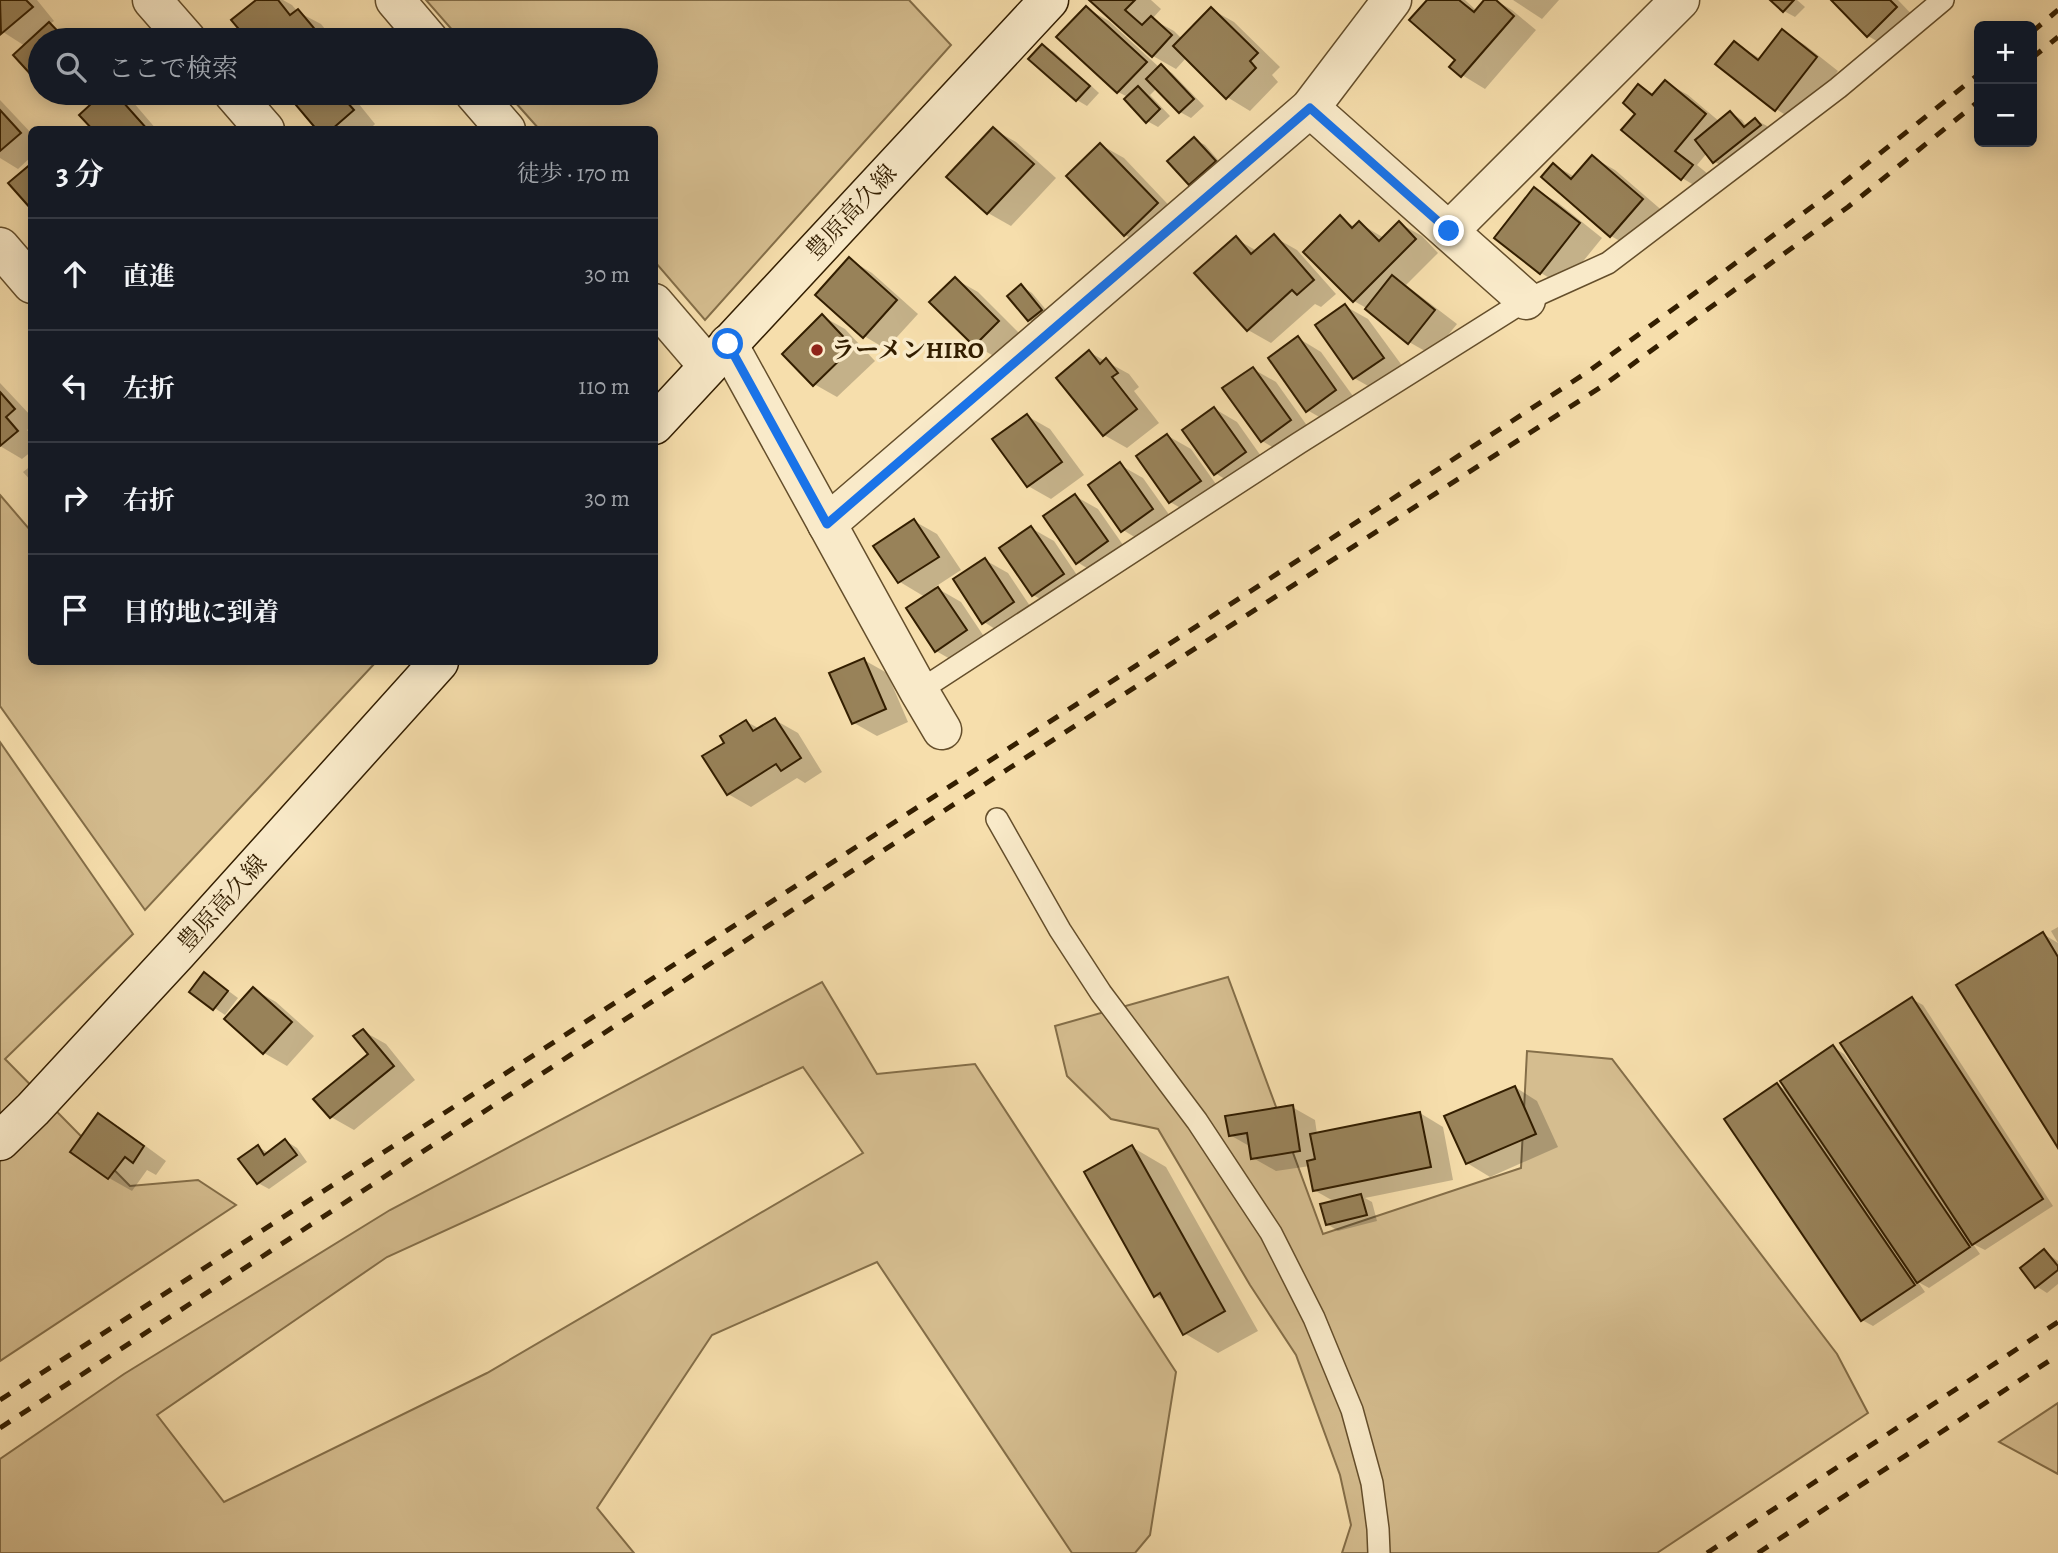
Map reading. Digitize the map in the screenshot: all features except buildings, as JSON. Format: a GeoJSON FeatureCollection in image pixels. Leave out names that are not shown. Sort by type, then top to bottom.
{"type":"FeatureCollection","features":[{"type":"Feature","properties":{"kind":"street"},"geometry":{"type":"LineString","coordinates":[[152,0],[176,28]]}},
{"type":"Feature","properties":{"kind":"street"},"geometry":{"type":"LineString","coordinates":[[395,0],[419,28]]}},
{"type":"Feature","properties":{"kind":"street","name":"豊原高久線"},"geometry":{"type":"LineString","coordinates":[[658,421],[1049,0]]}},
{"type":"Feature","properties":{"kind":"street"},"geometry":{"type":"LineString","coordinates":[[827,524],[1310,108],[1392,0]]}},
{"type":"Feature","properties":{"kind":"street"},"geometry":{"type":"LineString","coordinates":[[1449,231],[1680,0]]}},
{"type":"Feature","properties":{"kind":"street"},"geometry":{"type":"LineString","coordinates":[[243,105],[262,126]]}},
{"type":"Feature","properties":{"kind":"street"},"geometry":{"type":"LineString","coordinates":[[484,105],[503,126]]}},
{"type":"Feature","properties":{"kind":"street"},"geometry":{"type":"LineString","coordinates":[[1310,108],[1526,300]]}},
{"type":"Feature","properties":{"kind":"street"},"geometry":{"type":"LineString","coordinates":[[0,247],[28,279]]}},
{"type":"Feature","properties":{"kind":"street"},"geometry":{"type":"LineString","coordinates":[[658,306],[718,355],[827,524],[942,730]]}},
{"type":"Feature","properties":{"kind":"street","name":"豊原高久線"},"geometry":{"type":"LineString","coordinates":[[0,1141],[178,952],[436,665]]}},
{"type":"Feature","properties":{"kind":"lane"},"geometry":{"type":"LineString","coordinates":[[919,691],[1299,443],[1526,300],[1608,262],[1838,88],[1943,0]]}},
{"type":"Feature","properties":{"kind":"lane"},"geometry":{"type":"LineString","coordinates":[[997,819],[1059,930],[1101,993],[1197,1121],[1271,1233],[1314,1318],[1352,1410],[1372,1483],[1379,1553]]}},
{"type":"Feature","properties":{"kind":"shaded area"},"geometry":{"type":"Polygon","coordinates":[[[426,0],[909,0],[951,45],[705,320],[658,265],[658,126],[536,126],[518,105],[658,105],[658,28],[450,28],[426,0]]]}},
{"type":"Feature","properties":{"kind":"shaded area"},"geometry":{"type":"Polygon","coordinates":[[[0,495],[28,528],[28,665],[373,665],[145,910],[0,706],[0,495]]]}},
{"type":"Feature","properties":{"kind":"shaded area"},"geometry":{"type":"Polygon","coordinates":[[[0,742],[133,934],[5,1059],[130,1186],[198,1180],[236,1205],[0,1361],[0,742]]]}},
{"type":"Feature","properties":{"kind":"shaded area"},"geometry":{"type":"Polygon","coordinates":[[[1228,977],[1323,1234],[1521,1168],[1527,1051],[1612,1059],[1837,1354],[1868,1413],[1657,1553],[1342,1553],[1351,1525],[1340,1475],[1296,1355],[1250,1285],[1158,1129],[1111,1119],[1067,1076],[1055,1026],[1228,977]]]}},
{"type":"Feature","properties":{"kind":"shaded area"},"geometry":{"type":"Polygon","coordinates":[[[822,982],[877,1074],[975,1064],[1176,1372],[1150,1535],[1135,1553],[1072,1553],[877,1262],[712,1335],[597,1508],[634,1553],[0,1553],[0,1459],[124,1374],[390,1210],[822,982]],[[803,1067],[387,1257],[157,1415],[224,1502],[487,1373],[863,1153],[803,1067]]]}},
{"type":"Feature","properties":{"kind":"shaded area"},"geometry":{"type":"Polygon","coordinates":[[[2058,1403],[2058,1474],[1999,1442],[2058,1403]]]}},
{"type":"Feature","properties":{"kind":"railway"},"geometry":{"type":"LineString","coordinates":[[2037,28],[2058,10]]}},
{"type":"Feature","properties":{"kind":"railway"},"geometry":{"type":"LineString","coordinates":[[2037,54],[2058,37]]}},
{"type":"Feature","properties":{"kind":"railway"},"geometry":{"type":"LineString","coordinates":[[0,1400],[1589,371],[1828,195],[1974,78]]}},
{"type":"Feature","properties":{"kind":"railway"},"geometry":{"type":"LineString","coordinates":[[0,1428],[1008,769],[1604,385],[1848,207],[1974,105]]}},
{"type":"Feature","properties":{"kind":"railway"},"geometry":{"type":"LineString","coordinates":[[1707,1553],[2058,1322]]}},
{"type":"Feature","properties":{"kind":"railway"},"geometry":{"type":"LineString","coordinates":[[1758,1553],[2058,1355]]}},
{"type":"Feature","properties":{"kind":"place","name":"ラーメンHIRO"},"geometry":{"type":"Point","coordinates":[817,350]}},
{"type":"Feature","properties":{"kind":"route"},"geometry":{"type":"LineString","coordinates":[[728,344],[827,524],[1310,108],[1449,231]]}}]}
